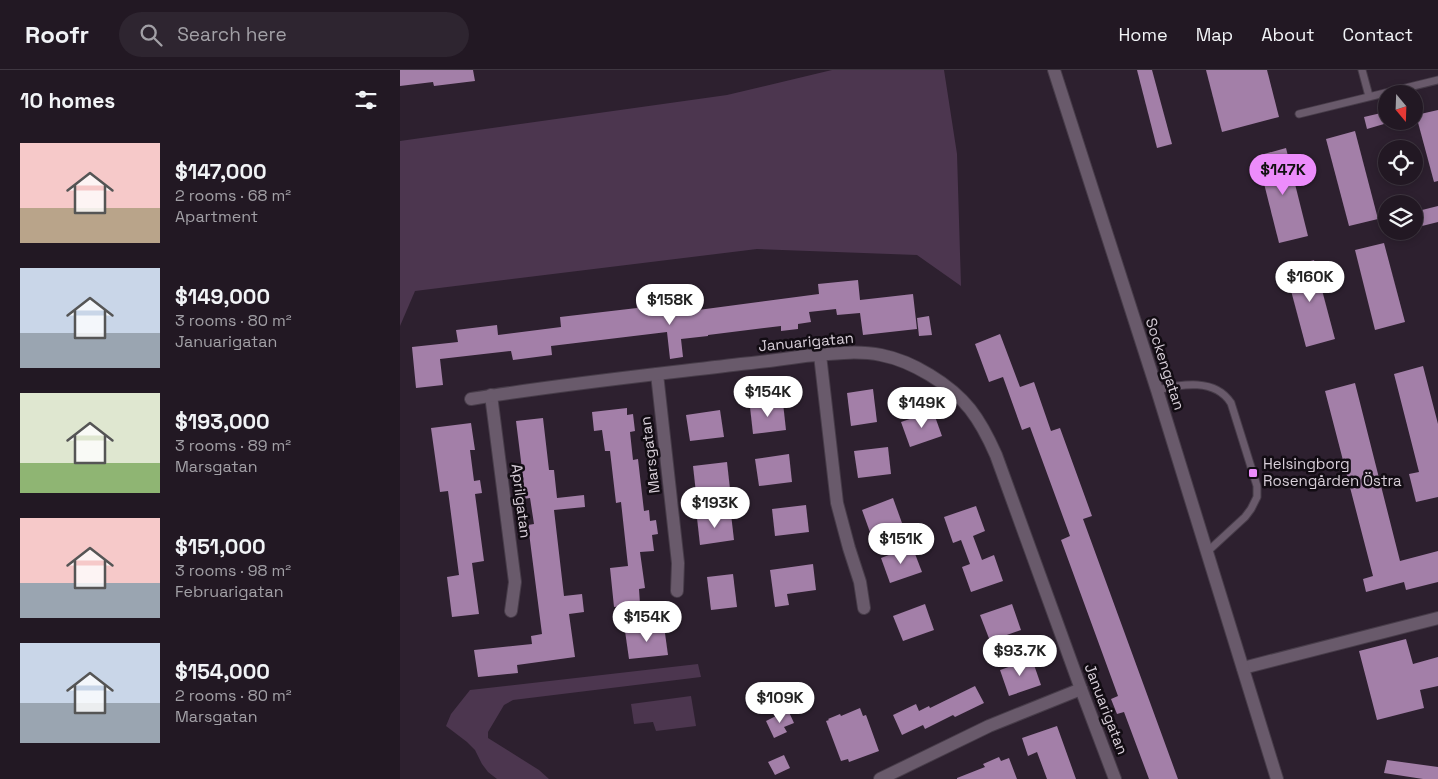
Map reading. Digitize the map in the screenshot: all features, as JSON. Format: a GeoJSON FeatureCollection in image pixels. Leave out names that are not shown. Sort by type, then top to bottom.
{"type":"FeatureCollection","features":[{"type":"Feature","properties":{"kind":"street","name":"Sockengatan"},"geometry":{"type":"LineString","coordinates":[[1054,70],[1157,390],[1277,779]]}},
{"type":"Feature","properties":{"kind":"street","name":"Januarigatan"},"geometry":{"type":"LineString","coordinates":[[471,398],[842,353],[866,353],[894,358],[939,381],[970,408],[989,439],[1115,779]]}},
{"type":"Feature","properties":{"kind":"street"},"geometry":{"type":"LineString","coordinates":[[820,355],[837,503],[848,548],[860,582],[864,608]]}},
{"type":"Feature","properties":{"kind":"street","name":"Marsgatan"},"geometry":{"type":"LineString","coordinates":[[657,374],[678,564],[677,591]]}},
{"type":"Feature","properties":{"kind":"street","name":"Aprilgatan"},"geometry":{"type":"LineString","coordinates":[[491,395],[515,582],[511,611]]}},
{"type":"Feature","properties":{"kind":"street"},"geometry":{"type":"LineString","coordinates":[[1243,668],[1438,618]]}},
{"type":"Feature","properties":{"kind":"street"},"geometry":{"type":"LineString","coordinates":[[880,779],[989,726],[1081,690]]}},
{"type":"Feature","properties":{"kind":"lane"},"geometry":{"type":"LineString","coordinates":[[1362,70],[1369,96]]}},
{"type":"Feature","properties":{"kind":"lane"},"geometry":{"type":"LineString","coordinates":[[1299,114],[1438,80]]}},
{"type":"Feature","properties":{"kind":"lane"},"geometry":{"type":"LineString","coordinates":[[1157,390],[1193,384],[1212,388],[1224,394],[1231,403],[1257,486],[1257,497],[1245,517],[1207,552]]}},
{"type":"Feature","properties":{"kind":"shaded area"},"geometry":{"type":"Polygon","coordinates":[[[832,70],[944,70],[957,154],[961,286],[917,255],[757,249],[415,291],[400,326],[400,141],[727,95],[832,70]]]}},
{"type":"Feature","properties":{"kind":"shaded area"},"geometry":{"type":"Polygon","coordinates":[[[698,664],[701,677],[513,700],[504,705],[488,732],[488,738],[539,770],[549,779],[497,779],[488,772],[475,750],[446,726],[451,714],[470,690],[698,664]]]}},
{"type":"Feature","properties":{"kind":"shaded area"},"geometry":{"type":"Polygon","coordinates":[[[691,696],[696,726],[656,731],[653,722],[634,724],[631,704],[691,696]]]}},
{"type":"Feature","properties":{"kind":"building"},"geometry":{"type":"Polygon","coordinates":[[[400,70],[473,70],[475,81],[434,86],[433,82],[400,86],[400,70]]]}},
{"type":"Feature","properties":{"kind":"building"},"geometry":{"type":"Polygon","coordinates":[[[1137,70],[1152,70],[1172,144],[1157,148],[1137,70]]]}},
{"type":"Feature","properties":{"kind":"building"},"geometry":{"type":"Polygon","coordinates":[[[1206,70],[1267,70],[1279,117],[1222,132],[1206,70]]]}},
{"type":"Feature","properties":{"kind":"building"},"geometry":{"type":"Polygon","coordinates":[[[1438,110],[1438,181],[1434,182],[1420,130],[1423,130],[1423,113],[1438,110]]]}},
{"type":"Feature","properties":{"kind":"building"},"geometry":{"type":"Polygon","coordinates":[[[1378,114],[1378,126],[1367,129],[1364,117],[1378,114]]]}},
{"type":"Feature","properties":{"kind":"building"},"geometry":{"type":"Polygon","coordinates":[[[1355,131],[1378,219],[1349,226],[1326,139],[1355,131]]]}},
{"type":"Feature","properties":{"kind":"building"},"geometry":{"type":"Polygon","coordinates":[[[1286,148],[1308,236],[1279,243],[1257,156],[1286,148]]]}},
{"type":"Feature","properties":{"kind":"building"},"geometry":{"type":"Polygon","coordinates":[[[1438,206],[1438,222],[1423,226],[1423,210],[1438,206]]]}},
{"type":"Feature","properties":{"kind":"building"},"geometry":{"type":"Polygon","coordinates":[[[1384,243],[1405,322],[1375,330],[1355,250],[1384,243]]]}},
{"type":"Feature","properties":{"kind":"building"},"geometry":{"type":"Polygon","coordinates":[[[1314,260],[1335,339],[1306,347],[1285,268],[1314,260]]]}},
{"type":"Feature","properties":{"kind":"building"},"geometry":{"type":"Polygon","coordinates":[[[858,280],[860,300],[913,294],[917,329],[863,335],[860,313],[837,315],[836,309],[809,312],[811,322],[798,324],[798,329],[781,331],[781,326],[681,339],[683,357],[670,359],[667,332],[551,346],[552,355],[513,360],[511,351],[440,359],[443,385],[416,388],[412,347],[458,342],[456,330],[497,325],[498,335],[561,327],[560,317],[637,308],[636,301],[640,296],[646,295],[651,299],[653,316],[819,294],[818,284],[858,280]]]}},
{"type":"Feature","properties":{"kind":"building"},"geometry":{"type":"Polygon","coordinates":[[[929,316],[932,335],[919,336],[917,318],[929,316]]]}},
{"type":"Feature","properties":{"kind":"building"},"geometry":{"type":"Polygon","coordinates":[[[1000,334],[1020,387],[1034,382],[1051,431],[1060,428],[1092,516],[1083,519],[1178,779],[1149,779],[1124,712],[1117,714],[1111,699],[1118,696],[1061,540],[1070,536],[1030,427],[1022,430],[1003,377],[989,382],[975,344],[1000,334]]]}},
{"type":"Feature","properties":{"kind":"building"},"geometry":{"type":"Polygon","coordinates":[[[1423,366],[1438,424],[1438,497],[1416,502],[1409,474],[1419,472],[1394,374],[1423,366]]]}},
{"type":"Feature","properties":{"kind":"building"},"geometry":{"type":"Polygon","coordinates":[[[1355,383],[1400,561],[1438,551],[1438,582],[1406,590],[1404,582],[1366,592],[1363,579],[1373,576],[1325,391],[1355,383]]]}},
{"type":"Feature","properties":{"kind":"building"},"geometry":{"type":"Polygon","coordinates":[[[873,389],[877,422],[851,426],[847,393],[873,389]]]}},
{"type":"Feature","properties":{"kind":"building"},"geometry":{"type":"Polygon","coordinates":[[[783,403],[786,430],[753,434],[750,407],[783,403]]]}},
{"type":"Feature","properties":{"kind":"building"},"geometry":{"type":"Polygon","coordinates":[[[627,408],[627,415],[633,414],[635,431],[630,432],[633,460],[638,459],[644,511],[649,510],[650,521],[656,520],[658,534],[652,535],[654,551],[640,552],[645,588],[639,589],[640,604],[614,607],[610,568],[628,566],[621,502],[616,503],[610,451],[605,451],[602,430],[594,431],[592,412],[627,408]]]}},
{"type":"Feature","properties":{"kind":"building"},"geometry":{"type":"Polygon","coordinates":[[[720,410],[724,437],[690,441],[686,415],[720,410]]]}},
{"type":"Feature","properties":{"kind":"building"},"geometry":{"type":"Polygon","coordinates":[[[933,411],[942,436],[910,447],[901,422],[933,411]]]}},
{"type":"Feature","properties":{"kind":"building"},"geometry":{"type":"Polygon","coordinates":[[[543,418],[549,470],[554,470],[557,498],[584,495],[585,507],[554,510],[564,596],[582,594],[584,612],[569,614],[575,657],[517,665],[518,673],[478,677],[474,650],[532,644],[531,636],[542,634],[528,525],[534,524],[530,498],[523,499],[522,485],[524,485],[516,421],[543,418]]]}},
{"type":"Feature","properties":{"kind":"building"},"geometry":{"type":"Polygon","coordinates":[[[471,423],[475,450],[470,450],[474,481],[480,480],[482,493],[475,494],[484,561],[472,563],[479,614],[452,617],[447,577],[459,575],[448,491],[440,492],[431,428],[471,423]]]}},
{"type":"Feature","properties":{"kind":"building"},"geometry":{"type":"Polygon","coordinates":[[[888,447],[891,474],[858,478],[854,451],[888,447]]]}},
{"type":"Feature","properties":{"kind":"building"},"geometry":{"type":"Polygon","coordinates":[[[789,454],[792,482],[759,486],[755,459],[789,454]]]}},
{"type":"Feature","properties":{"kind":"building"},"geometry":{"type":"Polygon","coordinates":[[[727,462],[730,489],[696,493],[693,466],[727,462]]]}},
{"type":"Feature","properties":{"kind":"building"},"geometry":{"type":"Polygon","coordinates":[[[893,498],[902,523],[871,535],[862,510],[893,498]]]}},
{"type":"Feature","properties":{"kind":"building"},"geometry":{"type":"Polygon","coordinates":[[[806,505],[809,532],[775,536],[772,509],[806,505]]]}},
{"type":"Feature","properties":{"kind":"building"},"geometry":{"type":"Polygon","coordinates":[[[976,506],[985,531],[973,536],[982,560],[994,555],[1003,581],[971,592],[962,567],[970,564],[961,540],[953,543],[944,517],[976,506]]]}},
{"type":"Feature","properties":{"kind":"building"},"geometry":{"type":"Polygon","coordinates":[[[731,514],[734,540],[700,545],[697,518],[731,514]]]}},
{"type":"Feature","properties":{"kind":"building"},"geometry":{"type":"Polygon","coordinates":[[[912,546],[922,572],[890,583],[881,558],[912,546]]]}},
{"type":"Feature","properties":{"kind":"building"},"geometry":{"type":"Polygon","coordinates":[[[813,564],[816,590],[787,594],[789,605],[775,607],[770,570],[813,564]]]}},
{"type":"Feature","properties":{"kind":"building"},"geometry":{"type":"Polygon","coordinates":[[[733,574],[737,607],[711,610],[707,577],[733,574]]]}},
{"type":"Feature","properties":{"kind":"building"},"geometry":{"type":"Polygon","coordinates":[[[925,604],[934,630],[903,641],[893,616],[925,604]]]}},
{"type":"Feature","properties":{"kind":"building"},"geometry":{"type":"Polygon","coordinates":[[[1012,604],[1021,630],[990,641],[980,615],[1012,604]]]}},
{"type":"Feature","properties":{"kind":"building"},"geometry":{"type":"Polygon","coordinates":[[[664,626],[668,655],[629,659],[625,631],[664,626]]]}},
{"type":"Feature","properties":{"kind":"building"},"geometry":{"type":"Polygon","coordinates":[[[1406,639],[1413,664],[1438,657],[1438,686],[1420,690],[1424,708],[1377,720],[1359,651],[1406,639]]]}},
{"type":"Feature","properties":{"kind":"building"},"geometry":{"type":"Polygon","coordinates":[[[1032,659],[1041,685],[1009,696],[1000,670],[1032,659]]]}},
{"type":"Feature","properties":{"kind":"building"},"geometry":{"type":"Polygon","coordinates":[[[975,686],[984,703],[955,717],[953,715],[925,729],[923,725],[902,735],[893,715],[916,704],[919,711],[929,706],[930,708],[975,686]]]}},
{"type":"Feature","properties":{"kind":"building"},"geometry":{"type":"Polygon","coordinates":[[[860,708],[863,716],[866,715],[879,751],[849,762],[848,759],[841,761],[826,721],[840,714],[841,716],[860,708]]]}},
{"type":"Feature","properties":{"kind":"building"},"geometry":{"type":"Polygon","coordinates":[[[788,710],[794,723],[784,727],[787,732],[774,738],[766,721],[788,710]]]}},
{"type":"Feature","properties":{"kind":"building"},"geometry":{"type":"Polygon","coordinates":[[[1057,726],[1076,779],[1047,779],[1037,752],[1028,756],[1022,738],[1057,726]]]}},
{"type":"Feature","properties":{"kind":"building"},"geometry":{"type":"Polygon","coordinates":[[[784,755],[790,768],[775,775],[768,762],[784,755]]]}},
{"type":"Feature","properties":{"kind":"building"},"geometry":{"type":"Polygon","coordinates":[[[999,757],[1001,761],[1009,758],[1017,779],[957,779],[985,767],[983,764],[999,757]]]}},
{"type":"Feature","properties":{"kind":"building"},"geometry":{"type":"Polygon","coordinates":[[[1387,760],[1438,767],[1438,779],[1423,779],[1384,773],[1387,760]]]}},
{"type":"Feature","properties":{"kind":"place","name":"Helsingborg Rosengården Östra"},"geometry":{"type":"Point","coordinates":[1253,473]}}]}
